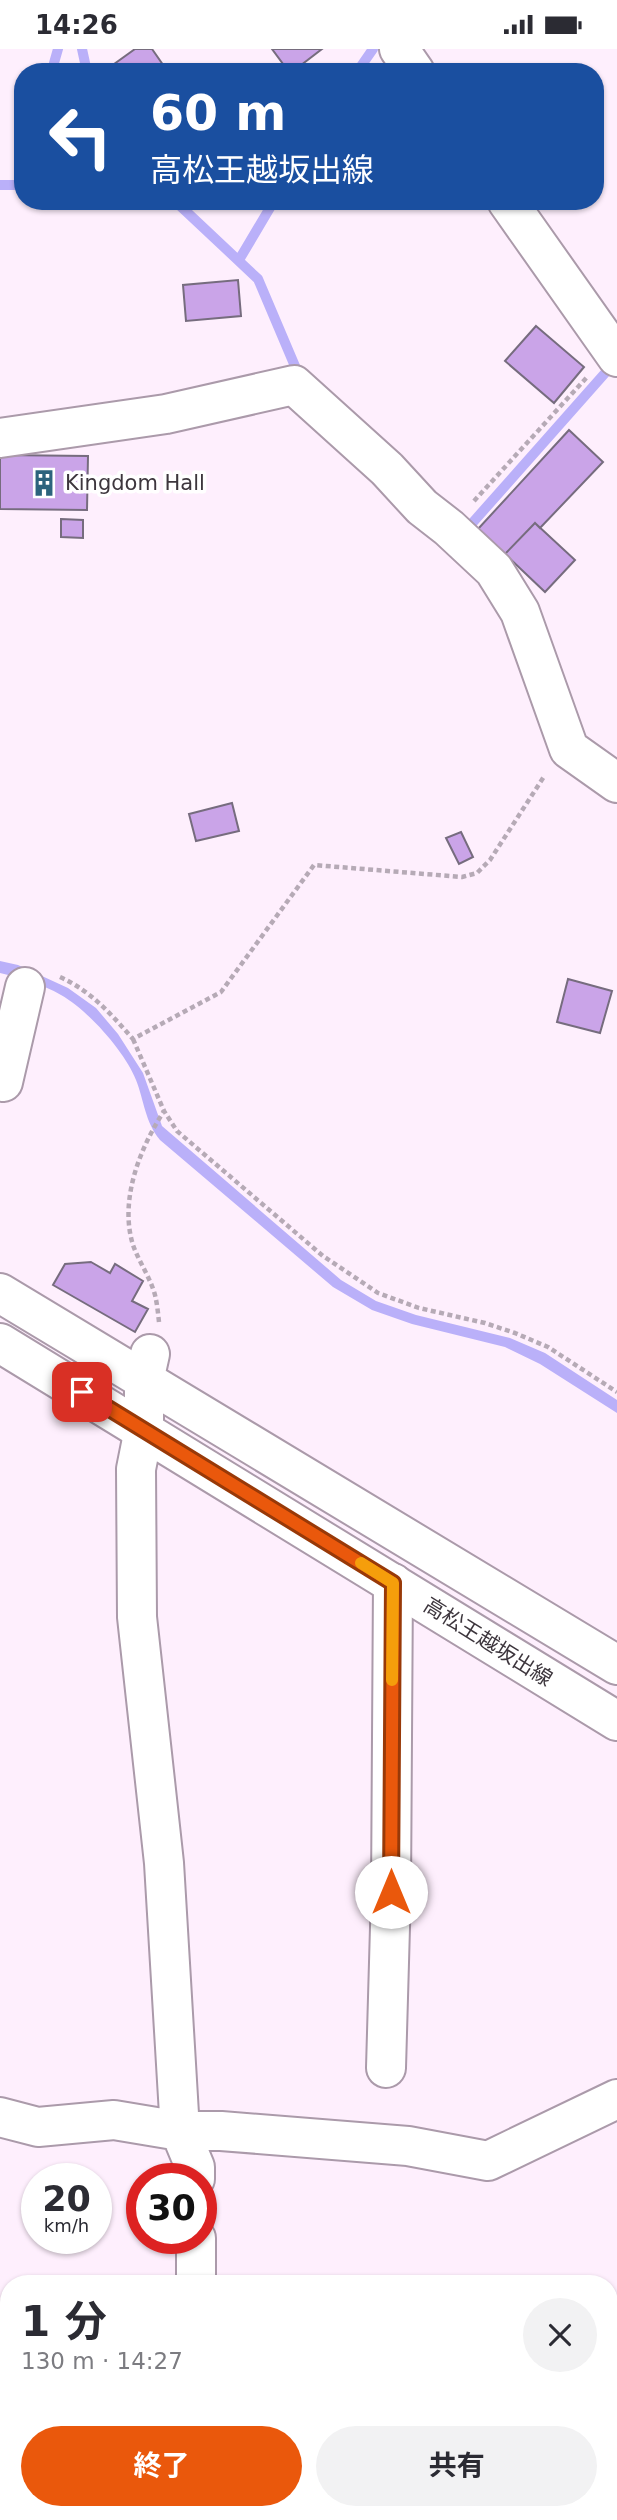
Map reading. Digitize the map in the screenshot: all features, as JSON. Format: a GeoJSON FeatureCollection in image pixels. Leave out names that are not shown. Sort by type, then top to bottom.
{"type":"FeatureCollection","features":[{"type":"Feature","properties":{"kind":"street"},"geometry":{"type":"LineString","coordinates":[[513,210],[615,353]]}},
{"type":"Feature","properties":{"kind":"street"},"geometry":{"type":"LineString","coordinates":[[0,438],[166,414],[294,385],[387,469],[422,507],[494,570],[520,612],[569,749],[617,783]]}},
{"type":"Feature","properties":{"kind":"street"},"geometry":{"type":"LineString","coordinates":[[0,1081],[3,1082],[38,980]]}},
{"type":"Feature","properties":{"kind":"street"},"geometry":{"type":"LineString","coordinates":[[0,1293],[147,1367],[617,1665]]}},
{"type":"Feature","properties":{"kind":"street","name":"高松王越坂出線"},"geometry":{"type":"LineString","coordinates":[[0,1343],[617,1721]]}},
{"type":"Feature","properties":{"kind":"street"},"geometry":{"type":"LineString","coordinates":[[147,1367],[144,1429],[136,1469],[137,1617],[164,1863],[180,2131],[193,2163]]}},
{"type":"Feature","properties":{"kind":"street"},"geometry":{"type":"LineString","coordinates":[[386,2069],[391,1892],[393,1583]]}},
{"type":"Feature","properties":{"kind":"street"},"geometry":{"type":"LineString","coordinates":[[0,2117],[38,2127],[114,2120],[180,2131],[221,2131],[408,2146],[488,2161],[617,2099]]}},
{"type":"Feature","properties":{"kind":"street"},"geometry":{"type":"LineString","coordinates":[[196,2254],[196,2275]]}},
{"type":"Feature","properties":{"kind":"path"},"geometry":{"type":"LineString","coordinates":[[449,528],[615,353]]}},
{"type":"Feature","properties":{"kind":"path"},"geometry":{"type":"LineString","coordinates":[[133,1039],[221,992],[314,865],[463,877],[477,873],[490,860],[555,760],[569,749]]}},
{"type":"Feature","properties":{"kind":"path"},"geometry":{"type":"LineString","coordinates":[[38,980],[72,982],[103,1004],[133,1039],[164,1111],[177,1131],[323,1256],[378,1293],[419,1308],[485,1323],[548,1347],[617,1392]]}},
{"type":"Feature","properties":{"kind":"path"},"geometry":{"type":"LineString","coordinates":[[147,1367],[159,1322],[155,1293],[132,1242],[130,1210],[132,1185],[149,1135],[164,1111]]}},
{"type":"Feature","properties":{"kind":"shaded area"},"geometry":{"type":"Polygon","coordinates":[[[0,961],[18,965],[68,988],[96,1008],[118,1034],[143,1073],[162,1126],[341,1280],[376,1301],[416,1315],[510,1338],[545,1353],[617,1400],[617,1413],[540,1364],[505,1347],[412,1324],[372,1310],[333,1287],[160,1140],[148,1118],[131,1069],[94,1021],[54,991],[0,973],[0,961]]]}},
{"type":"Feature","properties":{"kind":"building"},"geometry":{"type":"Polygon","coordinates":[[[135,49],[152,49],[162,63],[116,63],[135,49]]]}},
{"type":"Feature","properties":{"kind":"building"},"geometry":{"type":"Polygon","coordinates":[[[272,49],[322,49],[304,63],[282,63],[272,49]]]}},
{"type":"Feature","properties":{"kind":"building"},"geometry":{"type":"Polygon","coordinates":[[[238,280],[241,316],[186,321],[183,285],[238,280]]]}},
{"type":"Feature","properties":{"kind":"building"},"geometry":{"type":"Polygon","coordinates":[[[536,326],[584,367],[554,403],[505,361],[536,326]]]}},
{"type":"Feature","properties":{"kind":"building"},"geometry":{"type":"Polygon","coordinates":[[[569,430],[603,462],[540,528],[535,523],[505,554],[478,529],[569,430]]]}},
{"type":"Feature","properties":{"kind":"building","name":"Kingdom Hall"},"geometry":{"type":"Polygon","coordinates":[[[0,455],[88,456],[87,510],[0,509],[0,455]]]}},
{"type":"Feature","properties":{"kind":"building"},"geometry":{"type":"Polygon","coordinates":[[[61,519],[83,520],[83,538],[61,537],[61,519]]]}},
{"type":"Feature","properties":{"kind":"building"},"geometry":{"type":"Polygon","coordinates":[[[535,523],[575,560],[545,592],[505,554],[535,523]]]}},
{"type":"Feature","properties":{"kind":"building"},"geometry":{"type":"Polygon","coordinates":[[[232,803],[239,831],[196,841],[189,814],[232,803]]]}},
{"type":"Feature","properties":{"kind":"building"},"geometry":{"type":"Polygon","coordinates":[[[461,832],[473,857],[459,864],[446,838],[461,832]]]}},
{"type":"Feature","properties":{"kind":"building"},"geometry":{"type":"Polygon","coordinates":[[[568,979],[612,991],[600,1033],[557,1022],[568,979]]]}},
{"type":"Feature","properties":{"kind":"building"},"geometry":{"type":"Polygon","coordinates":[[[91,1262],[110,1273],[115,1264],[143,1281],[132,1301],[148,1309],[135,1332],[53,1285],[65,1264],[91,1262]]]}},
{"type":"Feature","properties":{"kind":"waterway"},"geometry":{"type":"LineString","coordinates":[[54,63],[58,49]]}},
{"type":"Feature","properties":{"kind":"waterway"},"geometry":{"type":"LineString","coordinates":[[82,49],[85,63]]}},
{"type":"Feature","properties":{"kind":"waterway"},"geometry":{"type":"LineString","coordinates":[[363,63],[373,49]]}},
{"type":"Feature","properties":{"kind":"waterway"},"geometry":{"type":"LineString","coordinates":[[0,185],[14,185]]}},
{"type":"Feature","properties":{"kind":"waterway"},"geometry":{"type":"LineString","coordinates":[[185,210],[258,279],[300,378]]}},
{"type":"Feature","properties":{"kind":"waterway"},"geometry":{"type":"LineString","coordinates":[[239,260],[269,210]]}},
{"type":"Feature","properties":{"kind":"waterway"},"geometry":{"type":"LineString","coordinates":[[470,533],[467,529],[606,372]]}},
{"type":"Feature","properties":{"kind":"slow traffic"},"geometry":{"type":"LineString","coordinates":[[361,1563],[393,1583],[392,1680]]}},
{"type":"Feature","properties":{"kind":"place","name":"Kingdom Hall"},"geometry":{"type":"Point","coordinates":[44,483]}},
{"type":"Feature","properties":{"kind":"route"},"geometry":{"type":"LineString","coordinates":[[82,1392],[393,1583],[391,1892]]}}]}
